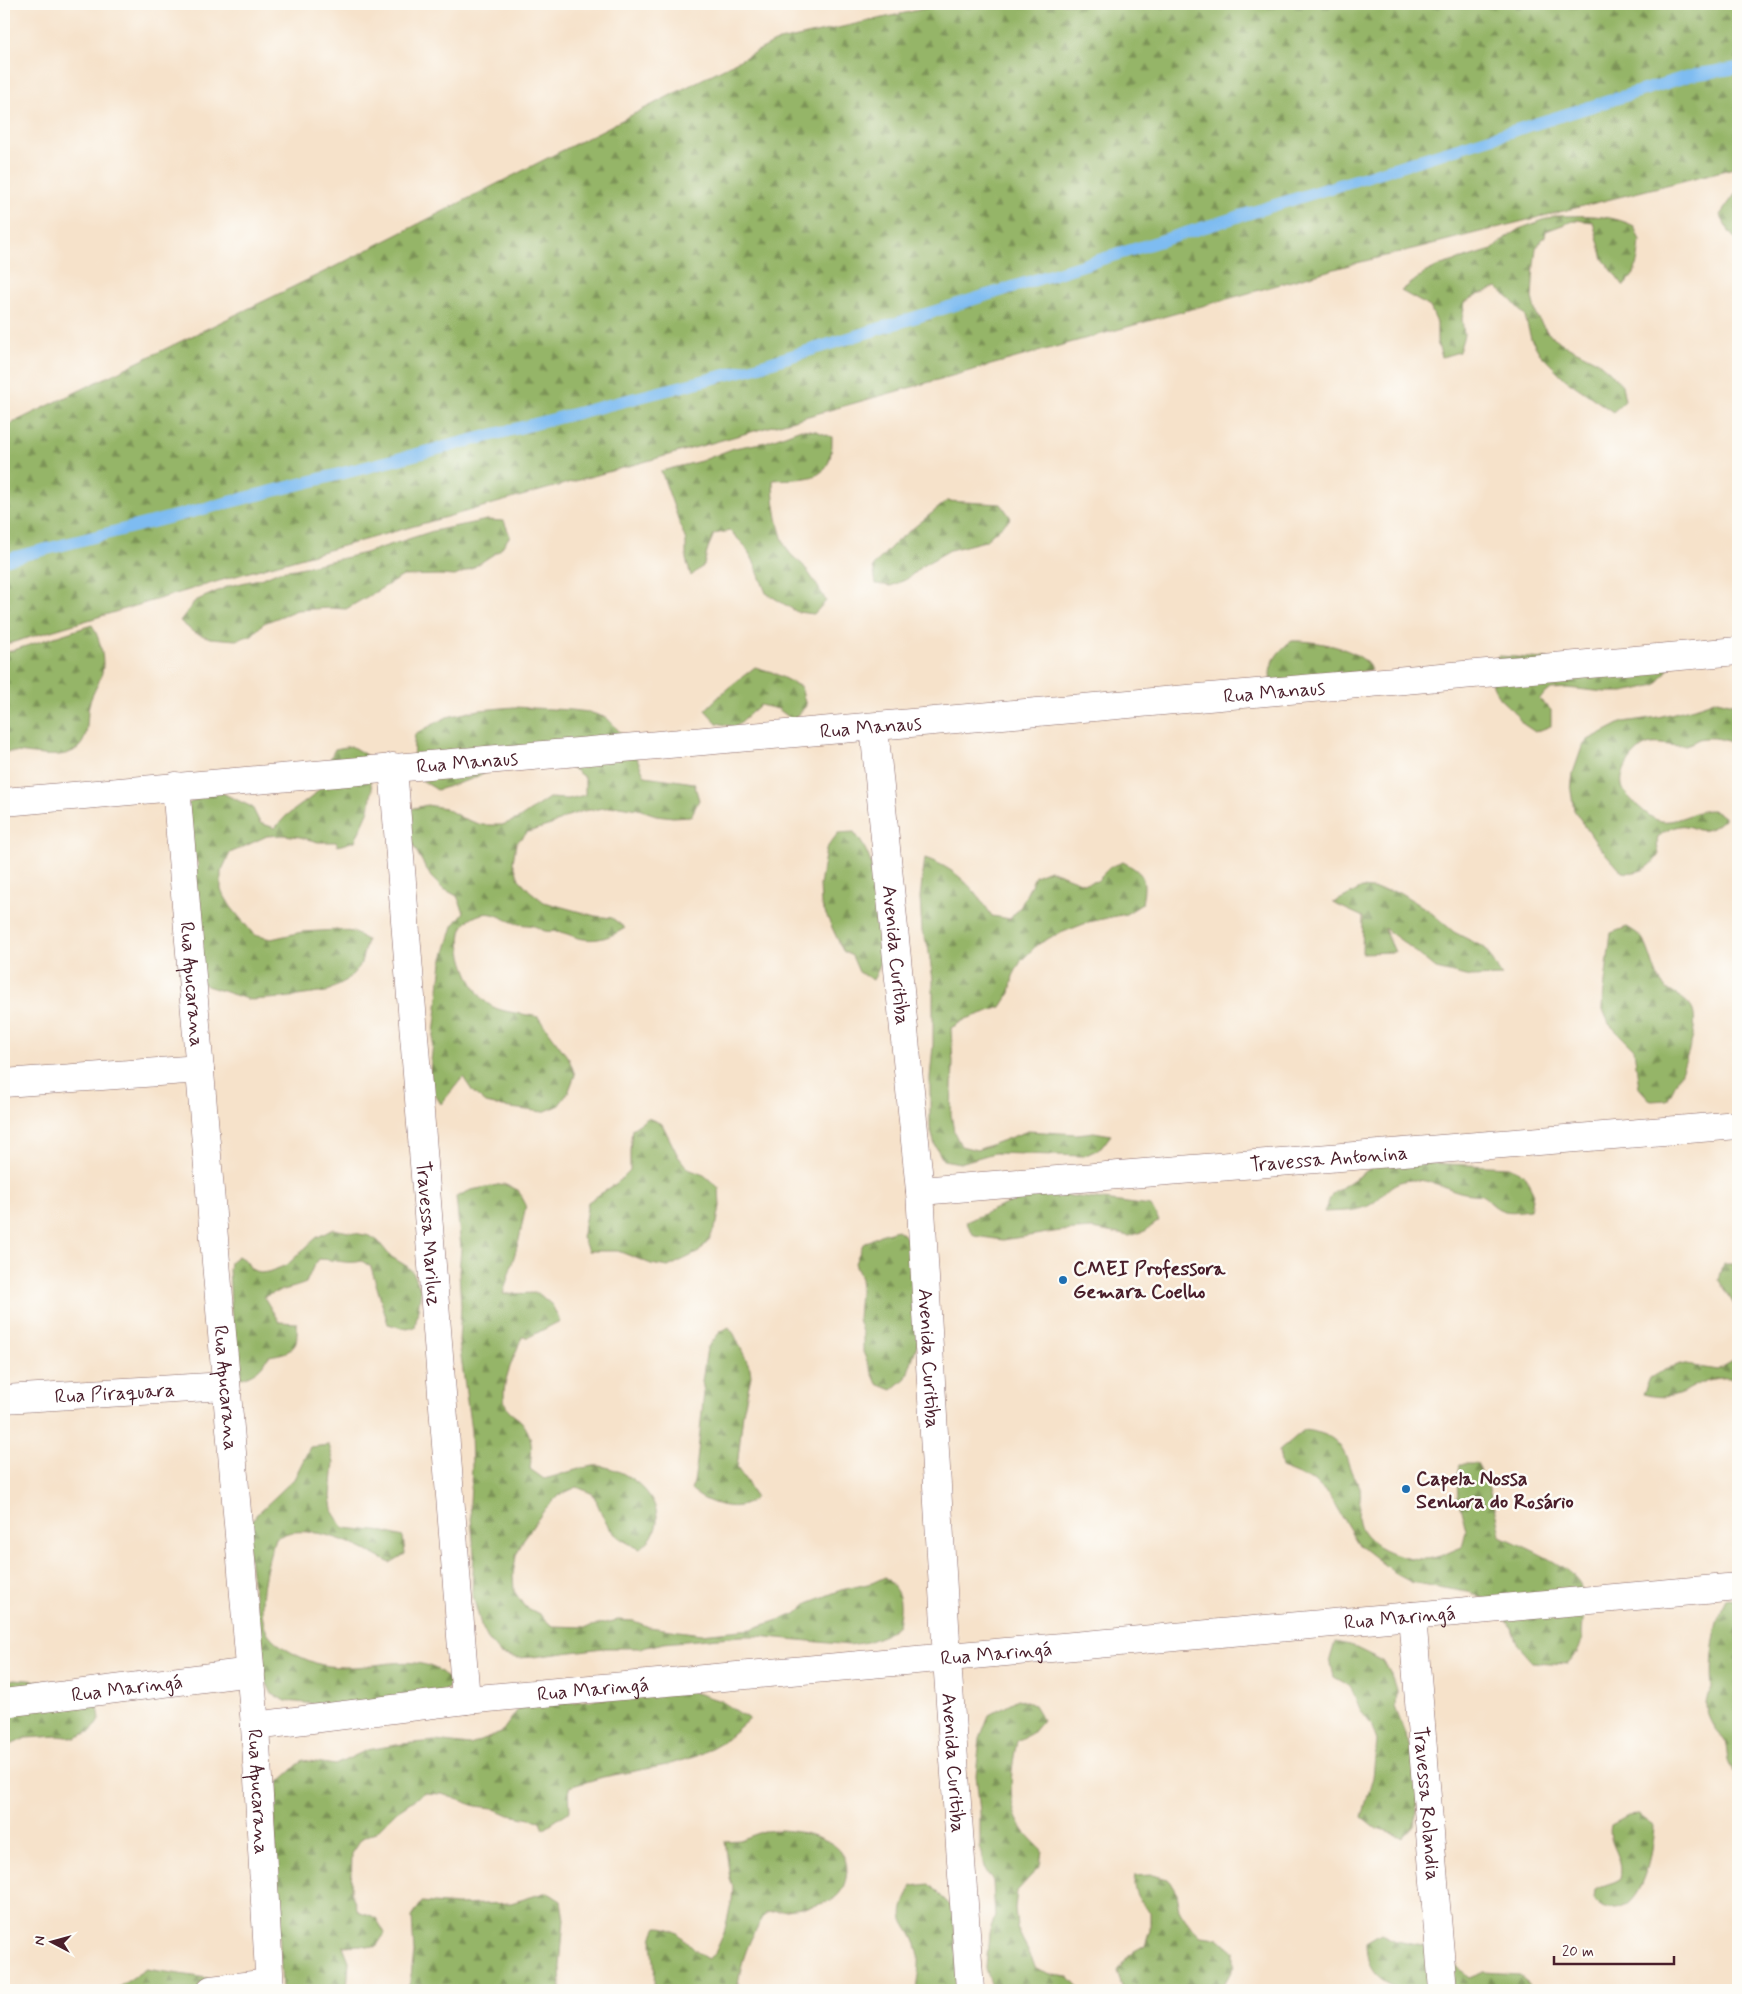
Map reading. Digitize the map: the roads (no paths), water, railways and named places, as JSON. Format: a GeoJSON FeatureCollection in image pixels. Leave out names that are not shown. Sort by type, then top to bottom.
{"type":"FeatureCollection","features":[{"type":"Feature","properties":{"kind":"street","name":"Rua Manaus"},"geometry":{"type":"LineString","coordinates":[[4,802],[393,767],[874,728],[1738,651]]}},
{"type":"Feature","properties":{"kind":"street","name":"Avenida Curitiba"},"geometry":{"type":"LineString","coordinates":[[874,728],[920,1191],[947,1658],[970,1990]]}},
{"type":"Feature","properties":{"kind":"street","name":"Travessa Mariluz"},"geometry":{"type":"LineString","coordinates":[[393,767],[466,1700]]}},
{"type":"Feature","properties":{"kind":"street","name":"Rua Apucarana"},"geometry":{"type":"LineString","coordinates":[[176,786],[255,1726],[270,1987]]}},
{"type":"Feature","properties":{"kind":"street"},"geometry":{"type":"LineString","coordinates":[[4,1083],[200,1069]]}},
{"type":"Feature","properties":{"kind":"street","name":"Travessa Antonina"},"geometry":{"type":"LineString","coordinates":[[920,1191],[1738,1125]]}},
{"type":"Feature","properties":{"kind":"street","name":"Rua Piraquara"},"geometry":{"type":"LineString","coordinates":[[4,1399],[226,1386]]}},
{"type":"Feature","properties":{"kind":"street","name":"Rua Maringá"},"geometry":{"type":"LineString","coordinates":[[255,1726],[466,1700],[1738,1587]]}},
{"type":"Feature","properties":{"kind":"street","name":"Travessa Rolandia"},"geometry":{"type":"LineString","coordinates":[[1412,1616],[1443,1990]]}},
{"type":"Feature","properties":{"kind":"street","name":"Rua Maringá"},"geometry":{"type":"LineString","coordinates":[[4,1703],[250,1672]]}},
{"type":"Feature","properties":{"kind":"street"},"geometry":{"type":"LineString","coordinates":[[211,1990],[270,1987]]}},
{"type":"Feature","properties":{"kind":"waterway"},"geometry":{"type":"LineString","coordinates":[[4,560],[753,368],[1692,75],[1738,68]]}},
{"type":"Feature","properties":{"kind":"place","name":"CMEI Professora Gemara Coelho"},"geometry":{"type":"Point","coordinates":[1063,1280]}},
{"type":"Feature","properties":{"kind":"place","name":"Capela Nossa Senhora do Rosário"},"geometry":{"type":"Point","coordinates":[1406,1489]}}]}
